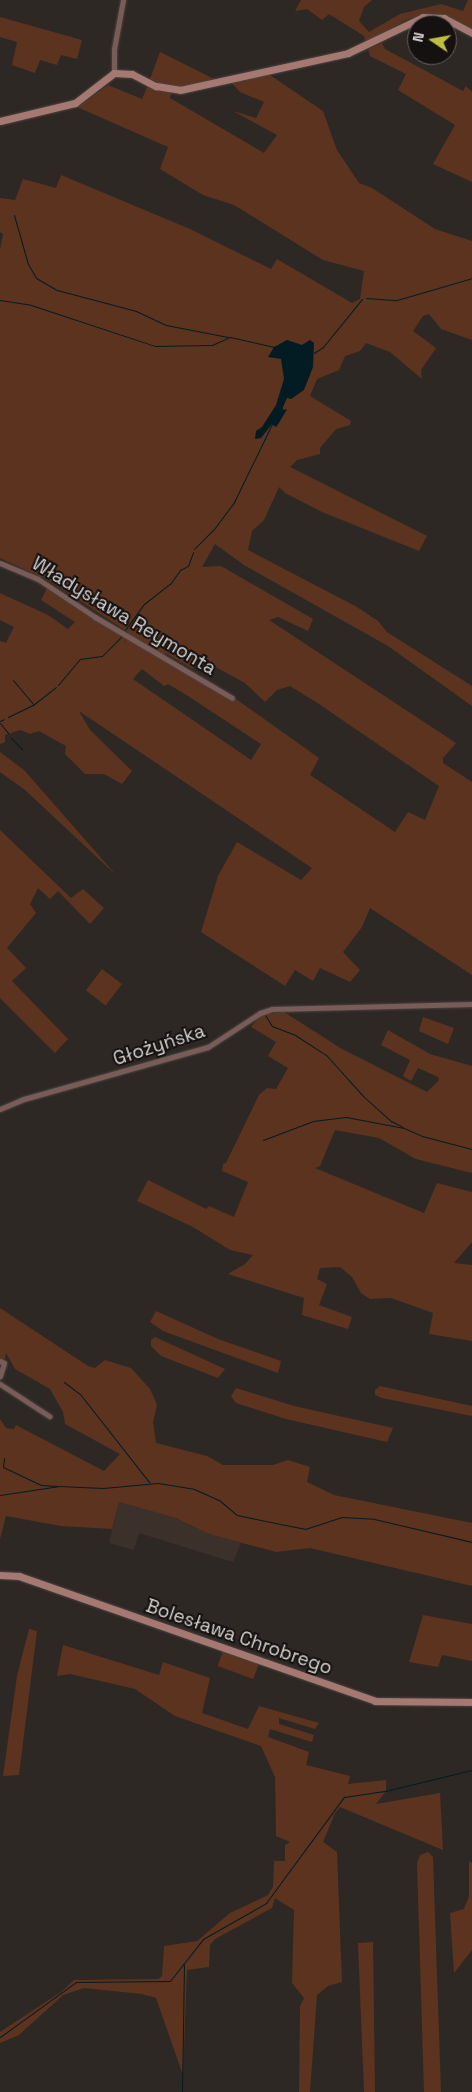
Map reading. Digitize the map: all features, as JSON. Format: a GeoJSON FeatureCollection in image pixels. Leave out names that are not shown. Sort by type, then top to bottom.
{"type":"FeatureCollection","features":[{"type":"Feature","properties":{"kind":"street"},"geometry":{"type":"LineString","coordinates":[[114,72],[114,49],[123,0]]}},
{"type":"Feature","properties":{"kind":"street"},"geometry":{"type":"LineString","coordinates":[[0,121],[75,103],[114,72],[132,74],[156,86],[180,90],[348,53],[423,17],[444,18],[472,33]]}},
{"type":"Feature","properties":{"kind":"street","name":"Władysława Reymonta"},"geometry":{"type":"LineString","coordinates":[[0,563],[38,579],[95,617],[232,698]]}},
{"type":"Feature","properties":{"kind":"street","name":"Głożyńska"},"geometry":{"type":"LineString","coordinates":[[0,1110],[24,1099],[208,1046],[260,1013],[272,1009],[472,1004]]}},
{"type":"Feature","properties":{"kind":"street"},"geometry":{"type":"LineString","coordinates":[[0,1361],[4,1363],[0,1376]]}},
{"type":"Feature","properties":{"kind":"street"},"geometry":{"type":"LineString","coordinates":[[0,1384],[49,1416]]}},
{"type":"Feature","properties":{"kind":"street","name":"Bolesława Chrobrego"},"geometry":{"type":"LineString","coordinates":[[0,1575],[18,1576],[375,1701],[472,1702]]}},
{"type":"Feature","properties":{"kind":"shaded area"},"geometry":{"type":"Polygon","coordinates":[[[301,0],[372,0],[364,7],[359,21],[369,32],[400,14],[441,4],[463,11],[468,0],[472,0],[472,30],[457,22],[457,15],[407,15],[407,20],[366,44],[364,36],[329,14],[322,20],[307,9],[295,11],[301,0]]]}},
{"type":"Feature","properties":{"kind":"shaded area"},"geometry":{"type":"Polygon","coordinates":[[[0,17],[82,40],[77,59],[61,55],[57,65],[40,60],[35,73],[12,65],[17,42],[0,37],[0,17]]]}},
{"type":"Feature","properties":{"kind":"shaded area"},"geometry":{"type":"Polygon","coordinates":[[[382,43],[385,49],[407,61],[407,65],[415,65],[463,91],[466,86],[472,92],[472,182],[433,164],[455,125],[398,90],[406,74],[370,56],[368,49],[382,43]]]}},
{"type":"Feature","properties":{"kind":"shaded area"},"geometry":{"type":"Polygon","coordinates":[[[160,52],[214,79],[185,86],[166,86],[150,79],[160,52]]]}},
{"type":"Feature","properties":{"kind":"shaded area"},"geometry":{"type":"Polygon","coordinates":[[[264,71],[323,111],[337,150],[359,183],[372,188],[435,229],[472,241],[472,340],[441,329],[429,314],[423,316],[413,331],[436,348],[421,370],[422,379],[390,352],[366,343],[360,351],[345,356],[339,370],[317,379],[310,396],[351,421],[350,425],[336,429],[320,448],[320,454],[297,460],[290,467],[427,536],[419,551],[322,512],[285,493],[279,487],[264,520],[252,531],[248,550],[357,607],[378,621],[387,632],[472,686],[472,706],[388,646],[244,565],[215,544],[202,567],[221,566],[313,619],[308,631],[278,617],[269,620],[456,743],[443,758],[443,763],[472,782],[472,975],[370,908],[362,927],[343,952],[360,970],[350,982],[320,968],[313,981],[295,970],[285,986],[201,932],[218,876],[237,842],[301,880],[312,868],[79,711],[90,730],[132,771],[122,784],[104,774],[85,774],[65,754],[66,746],[39,731],[30,734],[20,730],[5,735],[5,742],[0,744],[0,641],[6,643],[14,627],[0,620],[0,593],[48,615],[68,629],[75,622],[41,600],[47,588],[126,635],[125,644],[128,632],[48,580],[0,558],[0,249],[3,234],[0,232],[0,198],[15,200],[23,179],[56,188],[61,175],[190,229],[271,269],[277,259],[352,303],[360,299],[364,271],[323,260],[234,205],[203,195],[160,169],[168,147],[77,107],[108,85],[142,99],[147,87],[171,93],[170,98],[264,153],[277,135],[233,111],[256,118],[264,102],[240,92],[229,80],[264,71]],[[165,653],[165,659],[229,700],[236,699],[319,758],[310,775],[395,832],[408,812],[425,820],[439,786],[316,702],[290,686],[277,690],[265,702],[245,683],[197,657],[193,669],[165,653]],[[142,669],[133,679],[251,760],[261,744],[168,684],[164,686],[142,669]]]}},
{"type":"Feature","properties":{"kind":"shaded area"},"geometry":{"type":"Polygon","coordinates":[[[0,752],[24,770],[116,875],[25,790],[0,772],[0,752]]]}},
{"type":"Feature","properties":{"kind":"shaded area"},"geometry":{"type":"Polygon","coordinates":[[[0,830],[71,898],[83,889],[104,908],[90,924],[58,891],[50,899],[38,888],[30,904],[36,913],[7,948],[26,968],[12,981],[68,1039],[55,1053],[0,998],[0,830]]]}},
{"type":"Feature","properties":{"kind":"shaded area"},"geometry":{"type":"Polygon","coordinates":[[[102,969],[122,984],[106,1006],[86,991],[102,969]]]}},
{"type":"Feature","properties":{"kind":"shaded area"},"geometry":{"type":"Polygon","coordinates":[[[284,1012],[342,1049],[427,1092],[439,1080],[438,1077],[418,1068],[411,1081],[403,1076],[410,1060],[381,1045],[388,1030],[430,1054],[472,1066],[472,1173],[416,1159],[379,1138],[335,1130],[320,1166],[315,1168],[424,1213],[437,1183],[472,1192],[472,1242],[454,1263],[472,1265],[472,1341],[429,1334],[433,1313],[391,1298],[370,1299],[361,1293],[352,1277],[340,1267],[320,1268],[317,1279],[327,1284],[319,1305],[352,1317],[348,1329],[302,1315],[304,1298],[228,1274],[245,1264],[253,1255],[230,1250],[193,1227],[137,1201],[148,1180],[206,1209],[209,1206],[234,1217],[248,1182],[222,1171],[223,1164],[226,1163],[259,1095],[267,1088],[276,1089],[288,1068],[268,1056],[276,1042],[251,1027],[261,1015],[284,1012]]]}},
{"type":"Feature","properties":{"kind":"shaded area"},"geometry":{"type":"Polygon","coordinates":[[[423,1017],[454,1028],[448,1044],[419,1031],[423,1017]]]}},
{"type":"Feature","properties":{"kind":"shaded area"},"geometry":{"type":"Polygon","coordinates":[[[0,1308],[88,1366],[95,1368],[105,1360],[131,1368],[150,1389],[157,1405],[153,1422],[156,1443],[207,1456],[223,1465],[273,1465],[288,1460],[310,1467],[307,1482],[334,1495],[472,1523],[472,1586],[310,1548],[276,1552],[209,1534],[176,1518],[119,1502],[112,1529],[61,1526],[6,1516],[0,1539],[0,1419],[6,1428],[14,1429],[16,1425],[104,1471],[120,1454],[65,1424],[63,1412],[50,1389],[15,1369],[6,1353],[4,1362],[0,1359],[0,1308]]]}},
{"type":"Feature","properties":{"kind":"shaded area"},"geometry":{"type":"Polygon","coordinates":[[[156,1311],[218,1339],[281,1361],[278,1373],[163,1331],[150,1322],[156,1311]]]}},
{"type":"Feature","properties":{"kind":"shaded area"},"geometry":{"type":"Polygon","coordinates":[[[155,1337],[225,1369],[218,1378],[161,1356],[151,1346],[151,1340],[155,1337]]]}},
{"type":"Feature","properties":{"kind":"shaded area"},"geometry":{"type":"Polygon","coordinates":[[[380,1386],[472,1406],[472,1416],[382,1398],[375,1395],[375,1390],[380,1386]]]}},
{"type":"Feature","properties":{"kind":"shaded area"},"geometry":{"type":"Polygon","coordinates":[[[236,1388],[294,1406],[393,1428],[387,1442],[286,1419],[236,1403],[231,1396],[236,1388]]]}},
{"type":"Feature","properties":{"kind":"shaded area"},"geometry":{"type":"Polygon","coordinates":[[[119,1502],[176,1518],[209,1534],[241,1543],[233,1562],[139,1533],[134,1550],[109,1543],[119,1502]]]}},
{"type":"Feature","properties":{"kind":"shaded area"},"geometry":{"type":"Polygon","coordinates":[[[423,1615],[472,1624],[472,1661],[442,1655],[438,1667],[409,1662],[423,1615]]]}},
{"type":"Feature","properties":{"kind":"shaded area"},"geometry":{"type":"Polygon","coordinates":[[[29,1629],[37,1631],[19,1775],[3,1776],[17,1676],[29,1629]]]}},
{"type":"Feature","properties":{"kind":"shaded area"},"geometry":{"type":"Polygon","coordinates":[[[63,1645],[159,1675],[163,1662],[210,1678],[202,1713],[248,1729],[259,1706],[319,1723],[315,1729],[279,1718],[279,1724],[314,1735],[312,1742],[270,1729],[268,1737],[309,1752],[306,1765],[350,1776],[348,1784],[386,1780],[386,1791],[376,1804],[440,1793],[443,1850],[340,1807],[335,1813],[323,1842],[337,1852],[342,1982],[328,1986],[317,1995],[310,2092],[299,2092],[300,2006],[304,1998],[292,1983],[294,1910],[275,1898],[272,1908],[215,1939],[210,1945],[209,1967],[187,1970],[183,2075],[156,1998],[142,1994],[84,1988],[63,1995],[19,2035],[0,2043],[0,2032],[61,1992],[74,1980],[158,1979],[162,1976],[164,1946],[197,1941],[230,1913],[268,1895],[273,1887],[274,1861],[285,1861],[285,1845],[290,1842],[276,1836],[275,1777],[261,1746],[175,1716],[135,1689],[70,1674],[57,1676],[63,1645]]]}},
{"type":"Feature","properties":{"kind":"shaded area"},"geometry":{"type":"Polygon","coordinates":[[[223,1651],[259,1664],[253,1679],[218,1666],[223,1651]]]}},
{"type":"Feature","properties":{"kind":"shaded area"},"geometry":{"type":"Polygon","coordinates":[[[428,1852],[433,1857],[441,2092],[424,2092],[417,1863],[420,1855],[428,1852]]]}},
{"type":"Feature","properties":{"kind":"shaded area"},"geometry":{"type":"Polygon","coordinates":[[[469,1861],[472,1863],[472,1950],[454,1973],[450,1913],[464,1909],[469,1896],[469,1861]]]}},
{"type":"Feature","properties":{"kind":"shaded area"},"geometry":{"type":"Polygon","coordinates":[[[373,1942],[375,2092],[364,2092],[358,1943],[373,1942]]]}},
{"type":"Feature","properties":{"kind":"water"},"geometry":{"type":"Polygon","coordinates":[[[287,340],[302,345],[310,340],[314,343],[313,367],[304,390],[291,399],[287,398],[283,410],[287,409],[276,427],[272,424],[261,438],[255,439],[256,431],[262,427],[276,405],[284,379],[281,359],[268,357],[274,347],[287,340]]]}},
{"type":"Feature","properties":{"kind":"waterway"},"geometry":{"type":"LineString","coordinates":[[14,215],[28,264],[36,278],[57,290],[136,311],[166,325],[228,337]]}},
{"type":"Feature","properties":{"kind":"waterway"},"geometry":{"type":"LineString","coordinates":[[366,298],[397,300],[472,278]]}},
{"type":"Feature","properties":{"kind":"waterway"},"geometry":{"type":"LineString","coordinates":[[314,353],[323,347],[362,299]]}},
{"type":"Feature","properties":{"kind":"waterway"},"geometry":{"type":"LineString","coordinates":[[0,300],[31,305],[155,346],[212,345],[230,337],[274,347]]}},
{"type":"Feature","properties":{"kind":"waterway"},"geometry":{"type":"LineString","coordinates":[[194,549],[214,529],[234,502],[272,424]]}},
{"type":"Feature","properties":{"kind":"waterway"},"geometry":{"type":"LineString","coordinates":[[125,630],[144,604],[170,584],[180,570],[188,566],[193,552]]}},
{"type":"Feature","properties":{"kind":"waterway"},"geometry":{"type":"LineString","coordinates":[[58,685],[80,659],[102,656],[121,637]]}},
{"type":"Feature","properties":{"kind":"waterway"},"geometry":{"type":"LineString","coordinates":[[13,680],[33,704]]}},
{"type":"Feature","properties":{"kind":"waterway"},"geometry":{"type":"LineString","coordinates":[[8,717],[33,705],[56,687]]}},
{"type":"Feature","properties":{"kind":"waterway"},"geometry":{"type":"LineString","coordinates":[[0,721],[4,719]]}},
{"type":"Feature","properties":{"kind":"waterway"},"geometry":{"type":"LineString","coordinates":[[0,723],[8,733]]}},
{"type":"Feature","properties":{"kind":"waterway"},"geometry":{"type":"LineString","coordinates":[[11,738],[22,749]]}},
{"type":"Feature","properties":{"kind":"waterway"},"geometry":{"type":"LineString","coordinates":[[265,1015],[272,1026],[295,1035],[327,1056],[363,1096],[391,1121],[403,1127]]}},
{"type":"Feature","properties":{"kind":"waterway"},"geometry":{"type":"LineString","coordinates":[[263,1140],[313,1121],[346,1117],[404,1128],[422,1136],[472,1149]]}},
{"type":"Feature","properties":{"kind":"waterway"},"geometry":{"type":"LineString","coordinates":[[64,1382],[80,1394],[149,1482]]}},
{"type":"Feature","properties":{"kind":"waterway"},"geometry":{"type":"LineString","coordinates":[[4,1458],[3,1467],[41,1485],[57,1486]]}},
{"type":"Feature","properties":{"kind":"waterway"},"geometry":{"type":"LineString","coordinates":[[0,1495],[59,1486],[103,1488],[158,1483],[194,1489],[219,1500],[237,1515],[305,1529],[341,1517],[374,1519],[472,1542]]}},
{"type":"Feature","properties":{"kind":"waterway"},"geometry":{"type":"LineString","coordinates":[[0,2037],[76,1982],[170,1981],[203,1939],[266,1903],[344,1797],[385,1791],[472,1770]]}},
{"type":"Feature","properties":{"kind":"waterway"},"geometry":{"type":"LineString","coordinates":[[182,2092],[184,1965]]}}]}
